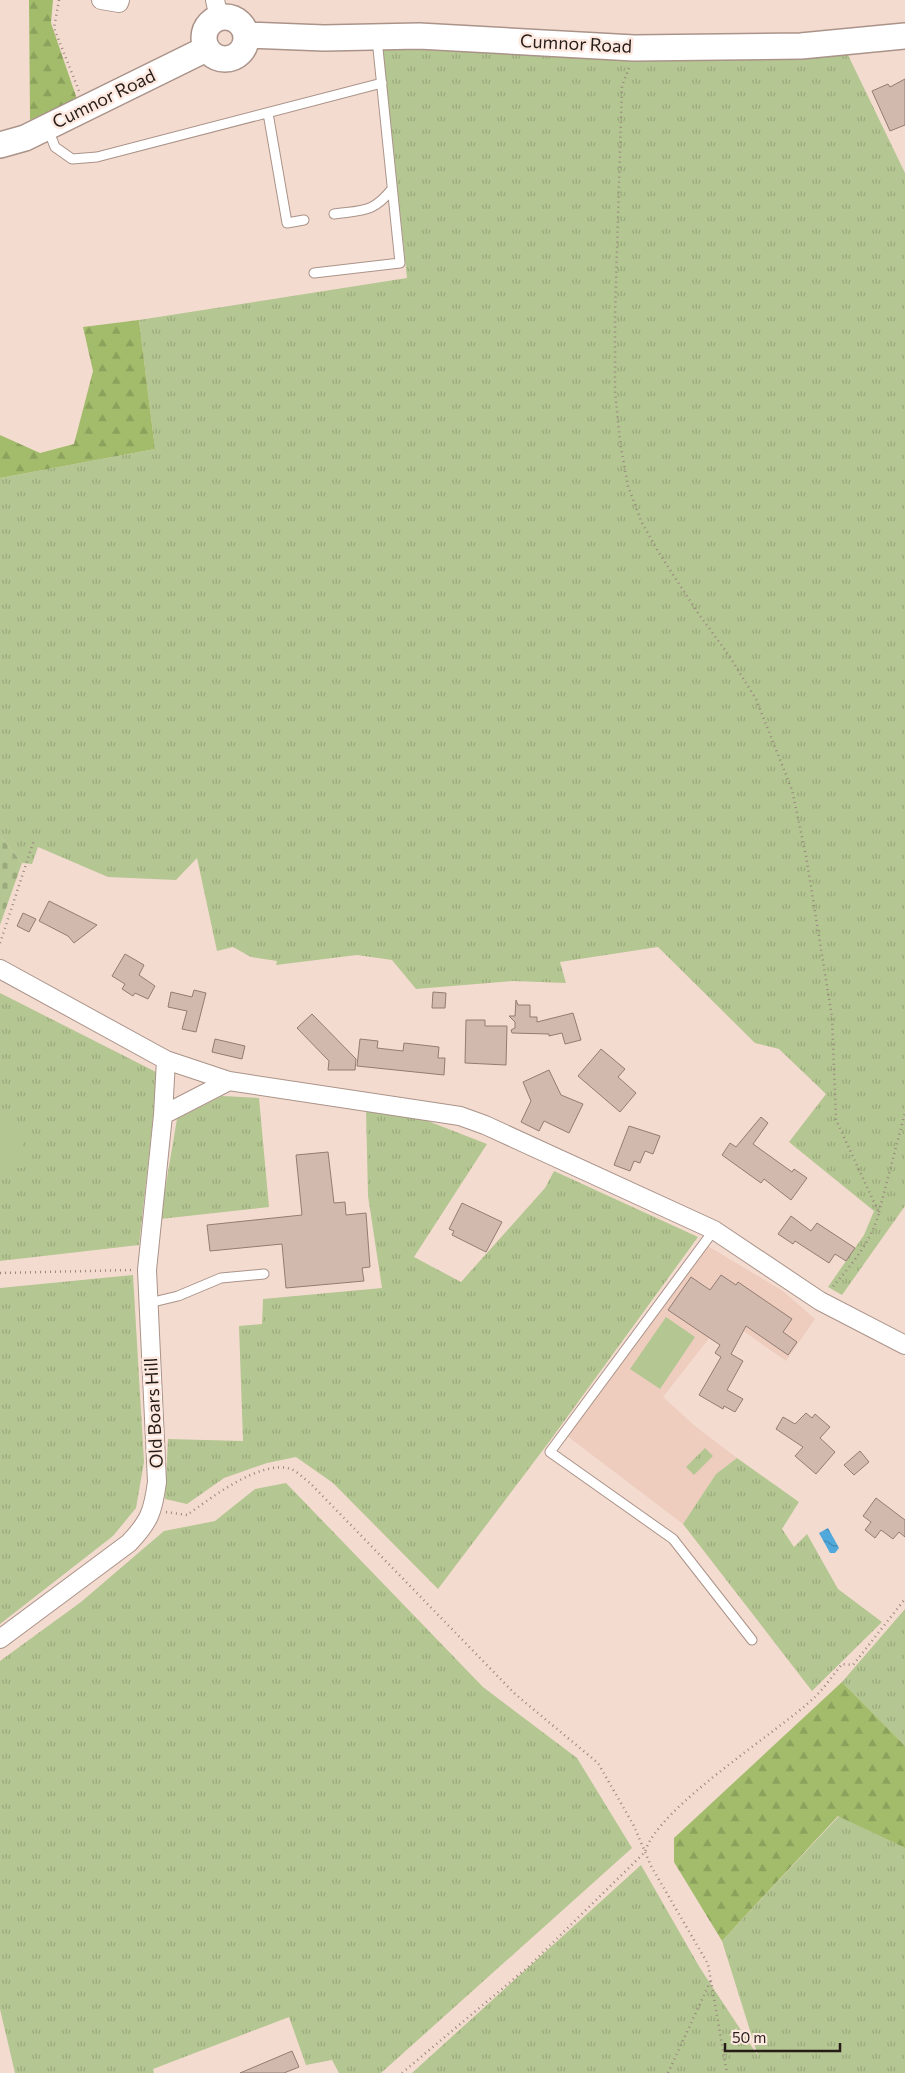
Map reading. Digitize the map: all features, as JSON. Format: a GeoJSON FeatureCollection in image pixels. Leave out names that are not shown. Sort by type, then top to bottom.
{"type":"FeatureCollection","features":[{"type":"Feature","properties":{"kind":"main road"},"geometry":{"type":"LineString","coordinates":[[217,9],[226,16],[240,22],[246,35],[244,49],[230,59],[216,58],[206,48],[204,41],[207,27],[217,9]]}},
{"type":"Feature","properties":{"kind":"main road","name":"Cumnor Road"},"geometry":{"type":"LineString","coordinates":[[246,35],[324,38],[419,36],[634,48],[801,46],[905,36]]}},
{"type":"Feature","properties":{"kind":"main road","name":"Cumnor Road"},"geometry":{"type":"LineString","coordinates":[[0,145],[25,138],[206,48]]}},
{"type":"Feature","properties":{"kind":"street"},"geometry":{"type":"LineString","coordinates":[[101,0],[119,2],[120,0]]}},
{"type":"Feature","properties":{"kind":"street"},"geometry":{"type":"LineString","coordinates":[[0,969],[166,1060],[229,1081],[460,1116],[576,1165],[714,1230],[820,1301],[905,1345]]}},
{"type":"Feature","properties":{"kind":"street","name":"Old Boars Hill"},"geometry":{"type":"LineString","coordinates":[[0,1639],[129,1543],[145,1526],[153,1510],[157,1482],[147,1270],[163,1115],[166,1060]]}},
{"type":"Feature","properties":{"kind":"street"},"geometry":{"type":"LineString","coordinates":[[163,1115],[229,1081]]}},
{"type":"Feature","properties":{"kind":"lane"},"geometry":{"type":"LineString","coordinates":[[314,273],[400,263],[377,37]]}},
{"type":"Feature","properties":{"kind":"lane"},"geometry":{"type":"LineString","coordinates":[[47,127],[55,147],[72,159],[96,158],[382,83]]}},
{"type":"Feature","properties":{"kind":"lane"},"geometry":{"type":"LineString","coordinates":[[268,113],[287,223],[304,220]]}},
{"type":"Feature","properties":{"kind":"lane"},"geometry":{"type":"LineString","coordinates":[[334,214],[371,209],[382,202],[392,189]]}},
{"type":"Feature","properties":{"kind":"lane"},"geometry":{"type":"LineString","coordinates":[[714,1230],[550,1452],[672,1539],[752,1640]]}},
{"type":"Feature","properties":{"kind":"lane"},"geometry":{"type":"LineString","coordinates":[[149,1303],[178,1296],[221,1278],[264,1274]]}},
{"type":"Feature","properties":{"kind":"path"},"geometry":{"type":"LineString","coordinates":[[59,0],[54,28],[86,108]]}},
{"type":"Feature","properties":{"kind":"path"},"geometry":{"type":"LineString","coordinates":[[634,48],[622,86],[615,314],[615,391],[620,442],[628,486],[641,521],[660,553],[756,699],[792,790],[806,856],[832,1017],[836,1120],[879,1213]]}},
{"type":"Feature","properties":{"kind":"path"},"geometry":{"type":"LineString","coordinates":[[0,943],[34,840]]}},
{"type":"Feature","properties":{"kind":"path"},"geometry":{"type":"LineString","coordinates":[[820,1301],[862,1250],[876,1224],[905,1113]]}},
{"type":"Feature","properties":{"kind":"path"},"geometry":{"type":"LineString","coordinates":[[0,1273],[147,1270]]}},
{"type":"Feature","properties":{"kind":"path"},"geometry":{"type":"LineString","coordinates":[[153,1510],[187,1515],[235,1482],[266,1469],[291,1469],[310,1483],[515,1694],[598,1763],[634,1826],[645,1852],[684,1926],[704,1956],[712,1978],[727,2073]]}},
{"type":"Feature","properties":{"kind":"path"},"geometry":{"type":"LineString","coordinates":[[402,2073],[528,1967],[645,1852],[652,1836],[673,1812],[817,1695],[842,1664],[853,1666],[905,1599]]}},
{"type":"Feature","properties":{"kind":"path"},"geometry":{"type":"LineString","coordinates":[[668,2073],[712,1978]]}},
{"type":"Feature","properties":{"kind":"shaded area"},"geometry":{"type":"Polygon","coordinates":[[[708,1246],[783,1291],[815,1319],[786,1361],[729,1321],[714,1332],[663,1397],[695,1426],[737,1458],[716,1474],[683,1524],[567,1436],[708,1246]]]}},
{"type":"Feature","properties":{"kind":"green space"},"geometry":{"type":"Polygon","coordinates":[[[29,0],[53,0],[51,23],[77,99],[30,120],[29,0]]]}},
{"type":"Feature","properties":{"kind":"green space"},"geometry":{"type":"Polygon","coordinates":[[[382,45],[639,60],[848,55],[905,173],[905,1206],[842,1295],[828,1287],[864,1235],[874,1211],[789,1142],[826,1094],[779,1049],[755,1043],[658,947],[560,962],[566,983],[513,981],[416,989],[392,960],[357,955],[276,965],[277,961],[251,957],[233,947],[217,951],[197,858],[176,880],[108,877],[38,847],[32,864],[22,863],[0,836],[0,478],[155,449],[139,320],[407,278],[382,45]]]}},
{"type":"Feature","properties":{"kind":"green space"},"geometry":{"type":"Polygon","coordinates":[[[139,320],[155,449],[0,478],[0,435],[40,453],[74,444],[93,371],[83,327],[139,320]]]}},
{"type":"Feature","properties":{"kind":"green space"},"geometry":{"type":"Polygon","coordinates":[[[0,836],[22,863],[0,925],[0,836]]]}},
{"type":"Feature","properties":{"kind":"green space"},"geometry":{"type":"Polygon","coordinates":[[[0,993],[158,1073],[139,1245],[0,1261],[0,993]]]}},
{"type":"Feature","properties":{"kind":"green space"},"geometry":{"type":"Polygon","coordinates":[[[222,1096],[259,1098],[269,1207],[160,1219],[177,1119],[222,1096]]]}},
{"type":"Feature","properties":{"kind":"green space"},"geometry":{"type":"Polygon","coordinates":[[[366,1109],[420,1118],[487,1144],[414,1257],[461,1282],[545,1188],[554,1171],[698,1237],[549,1442],[438,1589],[333,1483],[296,1457],[267,1463],[224,1478],[187,1504],[165,1499],[168,1439],[243,1441],[239,1326],[262,1324],[263,1299],[382,1288],[368,1196],[366,1109]]]}},
{"type":"Feature","properties":{"kind":"green space"},"geometry":{"type":"Polygon","coordinates":[[[0,1128],[23,1128],[23,1168],[0,1168],[0,1128]]]}},
{"type":"Feature","properties":{"kind":"green space"},"geometry":{"type":"Polygon","coordinates":[[[133,1275],[144,1462],[136,1508],[113,1536],[0,1624],[0,1288],[133,1275]]]}},
{"type":"Feature","properties":{"kind":"green space"},"geometry":{"type":"Polygon","coordinates":[[[666,1317],[695,1337],[660,1389],[630,1369],[666,1317]]]}},
{"type":"Feature","properties":{"kind":"green space"},"geometry":{"type":"Polygon","coordinates":[[[705,1448],[713,1456],[694,1475],[686,1467],[705,1448]]]}},
{"type":"Feature","properties":{"kind":"green space"},"geometry":{"type":"Polygon","coordinates":[[[737,1458],[799,1502],[782,1529],[794,1547],[807,1534],[838,1589],[882,1622],[812,1691],[683,1524],[716,1474],[737,1458]]]}},
{"type":"Feature","properties":{"kind":"green space"},"geometry":{"type":"Polygon","coordinates":[[[286,1483],[483,1687],[577,1758],[632,1848],[381,2073],[339,2073],[332,2060],[306,2065],[289,2017],[153,2069],[154,2073],[15,2073],[0,2009],[0,1661],[81,1602],[164,1531],[215,1521],[255,1489],[286,1483]]]}},
{"type":"Feature","properties":{"kind":"green space"},"geometry":{"type":"Polygon","coordinates":[[[905,1609],[905,1746],[842,1682],[905,1609]]]}},
{"type":"Feature","properties":{"kind":"green space"},"geometry":{"type":"Polygon","coordinates":[[[842,1682],[905,1746],[905,1848],[838,1816],[722,1941],[674,1862],[674,1838],[842,1682]]]}},
{"type":"Feature","properties":{"kind":"green space"},"geometry":{"type":"Polygon","coordinates":[[[839,1816],[905,1848],[905,2073],[412,2073],[641,1865],[700,1968],[758,2056],[722,1941],[839,1816]]]}},
{"type":"Feature","properties":{"kind":"water"},"geometry":{"type":"Polygon","coordinates":[[[828,1528],[839,1548],[835,1553],[830,1553],[819,1533],[828,1528]]]}},
{"type":"Feature","properties":{"kind":"building"},"geometry":{"type":"Polygon","coordinates":[[[905,79],[905,125],[890,131],[872,91],[888,84],[890,87],[905,79]]]}},
{"type":"Feature","properties":{"kind":"building"},"geometry":{"type":"Polygon","coordinates":[[[49,901],[97,925],[74,943],[68,936],[39,921],[49,901]]]}},
{"type":"Feature","properties":{"kind":"building"},"geometry":{"type":"Polygon","coordinates":[[[23,913],[36,919],[29,932],[17,926],[23,913]]]}},
{"type":"Feature","properties":{"kind":"building"},"geometry":{"type":"Polygon","coordinates":[[[125,954],[144,965],[139,975],[155,986],[148,999],[135,993],[133,996],[122,989],[125,984],[112,976],[125,954]]]}},
{"type":"Feature","properties":{"kind":"building"},"geometry":{"type":"Polygon","coordinates":[[[194,990],[206,993],[196,1032],[182,1029],[187,1011],[168,1007],[171,992],[192,997],[194,990]]]}},
{"type":"Feature","properties":{"kind":"building"},"geometry":{"type":"Polygon","coordinates":[[[433,992],[446,993],[445,1008],[432,1008],[433,992]]]}},
{"type":"Feature","properties":{"kind":"building"},"geometry":{"type":"Polygon","coordinates":[[[516,1000],[518,1005],[530,1005],[530,1017],[537,1017],[537,1022],[573,1013],[581,1040],[565,1044],[562,1033],[549,1036],[549,1034],[512,1033],[511,1030],[515,1028],[515,1022],[509,1016],[515,1016],[516,1000]]]}},
{"type":"Feature","properties":{"kind":"building"},"geometry":{"type":"Polygon","coordinates":[[[312,1014],[356,1059],[355,1070],[328,1070],[329,1061],[297,1028],[312,1014]]]}},
{"type":"Feature","properties":{"kind":"building"},"geometry":{"type":"Polygon","coordinates":[[[466,1020],[485,1020],[485,1026],[507,1026],[506,1065],[465,1063],[466,1020]]]}},
{"type":"Feature","properties":{"kind":"building"},"geometry":{"type":"Polygon","coordinates":[[[215,1039],[245,1046],[242,1059],[212,1052],[215,1039]]]}},
{"type":"Feature","properties":{"kind":"building"},"geometry":{"type":"Polygon","coordinates":[[[360,1039],[378,1041],[377,1048],[403,1051],[404,1043],[439,1047],[438,1058],[445,1058],[444,1075],[357,1066],[360,1039]]]}},
{"type":"Feature","properties":{"kind":"building"},"geometry":{"type":"Polygon","coordinates":[[[601,1049],[625,1069],[618,1077],[636,1093],[620,1112],[578,1076],[601,1049]]]}},
{"type":"Feature","properties":{"kind":"building"},"geometry":{"type":"Polygon","coordinates":[[[549,1070],[561,1095],[583,1104],[569,1133],[544,1121],[539,1131],[521,1122],[531,1101],[523,1082],[549,1070]]]}},
{"type":"Feature","properties":{"kind":"building"},"geometry":{"type":"Polygon","coordinates":[[[761,1117],[768,1123],[753,1144],[792,1172],[794,1169],[807,1178],[791,1200],[764,1179],[761,1183],[722,1155],[730,1143],[736,1147],[761,1117]]]}},
{"type":"Feature","properties":{"kind":"building"},"geometry":{"type":"Polygon","coordinates":[[[629,1126],[660,1136],[653,1154],[645,1151],[640,1163],[634,1161],[630,1171],[614,1165],[629,1126]]]}},
{"type":"Feature","properties":{"kind":"building"},"geometry":{"type":"Polygon","coordinates":[[[328,1152],[334,1203],[345,1202],[346,1215],[366,1213],[370,1267],[362,1268],[364,1281],[286,1288],[282,1244],[210,1251],[207,1225],[302,1215],[296,1155],[328,1152]]]}},
{"type":"Feature","properties":{"kind":"building"},"geometry":{"type":"Polygon","coordinates":[[[462,1203],[502,1222],[486,1252],[452,1235],[454,1231],[449,1229],[462,1203]]]}},
{"type":"Feature","properties":{"kind":"building"},"geometry":{"type":"Polygon","coordinates":[[[791,1216],[811,1231],[817,1223],[855,1248],[846,1261],[835,1254],[829,1263],[795,1241],[793,1244],[778,1234],[791,1216]]]}},
{"type":"Feature","properties":{"kind":"building"},"geometry":{"type":"Polygon","coordinates":[[[721,1275],[736,1285],[738,1282],[792,1319],[783,1332],[797,1342],[788,1355],[746,1326],[731,1354],[743,1361],[727,1390],[743,1399],[735,1412],[724,1406],[723,1409],[699,1395],[721,1357],[715,1353],[720,1345],[668,1310],[691,1277],[710,1290],[721,1275]]]}},
{"type":"Feature","properties":{"kind":"building"},"geometry":{"type":"Polygon","coordinates":[[[806,1413],[812,1418],[815,1414],[830,1427],[820,1438],[835,1452],[816,1474],[795,1456],[803,1447],[776,1429],[783,1417],[795,1424],[806,1413]]]}},
{"type":"Feature","properties":{"kind":"building"},"geometry":{"type":"Polygon","coordinates":[[[860,1451],[869,1462],[854,1475],[844,1465],[860,1451]]]}},
{"type":"Feature","properties":{"kind":"building"},"geometry":{"type":"Polygon","coordinates":[[[876,1498],[905,1520],[905,1537],[899,1532],[893,1539],[881,1530],[875,1538],[865,1530],[871,1522],[863,1516],[876,1498]]]}},
{"type":"Feature","properties":{"kind":"building"},"geometry":{"type":"Polygon","coordinates":[[[292,2051],[299,2067],[284,2073],[240,2073],[292,2051]]]}}]}
